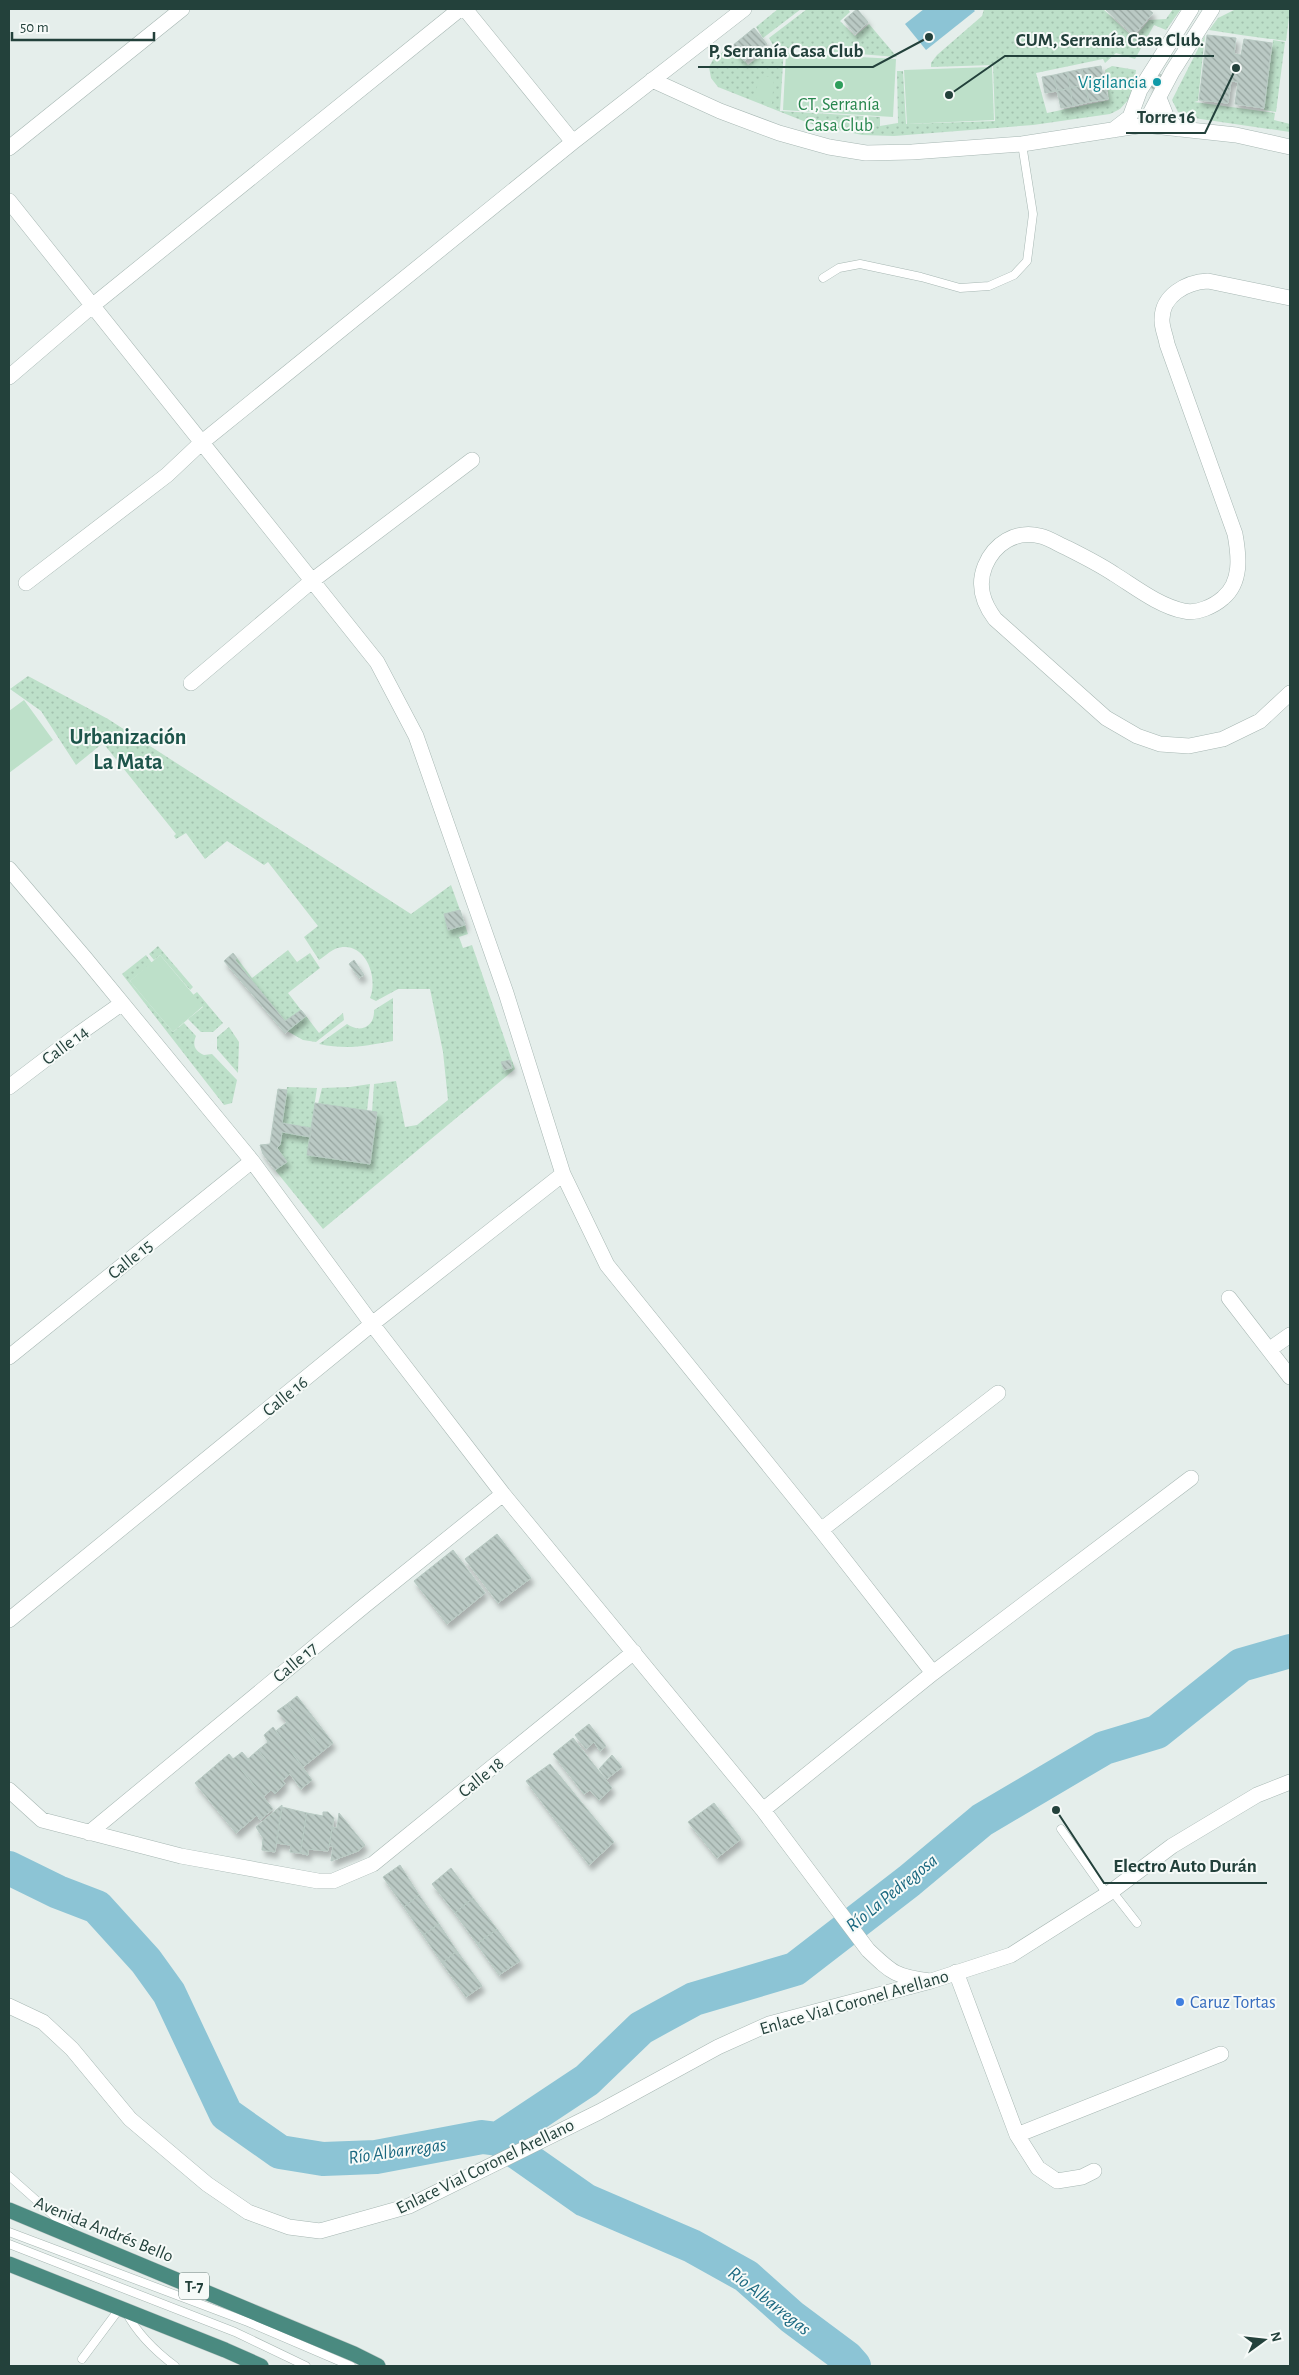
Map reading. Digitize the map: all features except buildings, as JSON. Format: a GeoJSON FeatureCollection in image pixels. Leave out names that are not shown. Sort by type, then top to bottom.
{"type":"FeatureCollection","features":[{"type":"Feature","properties":{"kind":"highway","name":"Avenida Andrés Bello"},"geometry":{"type":"LineString","coordinates":[[9,2210],[354,2354],[378,2366]]}},
{"type":"Feature","properties":{"kind":"highway"},"geometry":{"type":"LineString","coordinates":[[9,2264],[261,2366]]}},
{"type":"Feature","properties":{"kind":"street"},"geometry":{"type":"LineString","coordinates":[[9,148],[182,9]]}},
{"type":"Feature","properties":{"kind":"street"},"geometry":{"type":"LineString","coordinates":[[9,377],[92,306],[460,9]]}},
{"type":"Feature","properties":{"kind":"street"},"geometry":{"type":"LineString","coordinates":[[464,9],[573,142]]}},
{"type":"Feature","properties":{"kind":"street"},"geometry":{"type":"LineString","coordinates":[[26,583],[167,475],[201,443],[573,142],[744,9]]}},
{"type":"Feature","properties":{"kind":"street"},"geometry":{"type":"LineString","coordinates":[[1110,132],[1130,117],[1140,90],[1191,9]]}},
{"type":"Feature","properties":{"kind":"street"},"geometry":{"type":"LineString","coordinates":[[1144,125],[1160,98],[1172,72],[1212,9]]}},
{"type":"Feature","properties":{"kind":"street"},"geometry":{"type":"LineString","coordinates":[[652,80],[720,111],[779,133],[829,147],[866,153],[912,152],[1022,144],[1110,132],[1144,125],[1236,135],[1290,147]]}},
{"type":"Feature","properties":{"kind":"street"},"geometry":{"type":"LineString","coordinates":[[1160,98],[1167,118],[1178,130]]}},
{"type":"Feature","properties":{"kind":"street"},"geometry":{"type":"LineString","coordinates":[[9,201],[377,662],[416,736],[506,993],[563,1174],[607,1265],[821,1530],[933,1673]]}},
{"type":"Feature","properties":{"kind":"street"},"geometry":{"type":"LineString","coordinates":[[1290,298],[1208,281],[1199,281],[1182,287],[1174,294],[1164,310],[1162,321],[1167,344],[1235,534],[1239,565],[1232,588],[1224,598],[1194,612],[1176,609],[1146,594],[1073,551],[1044,537],[1029,534],[1016,536],[998,546],[988,559],[983,572],[982,590],[984,603],[995,619],[1106,718],[1137,736],[1160,744],[1189,746],[1223,739],[1260,721],[1290,693]]}},
{"type":"Feature","properties":{"kind":"street"},"geometry":{"type":"LineString","coordinates":[[191,683],[313,580],[472,460]]}},
{"type":"Feature","properties":{"kind":"street"},"geometry":{"type":"LineString","coordinates":[[9,869],[252,1161],[372,1324],[503,1494],[763,1810],[868,1950],[898,1976],[932,1981]]}},
{"type":"Feature","properties":{"kind":"street","name":"Calle 14"},"geometry":{"type":"LineString","coordinates":[[9,1087],[80,1032],[122,1004]]}},
{"type":"Feature","properties":{"kind":"street","name":"Calle 15"},"geometry":{"type":"LineString","coordinates":[[9,1357],[252,1161]]}},
{"type":"Feature","properties":{"kind":"street","name":"Calle 16"},"geometry":{"type":"LineString","coordinates":[[9,1620],[372,1324],[563,1174]]}},
{"type":"Feature","properties":{"kind":"street"},"geometry":{"type":"LineString","coordinates":[[1229,1298],[1290,1377]]}},
{"type":"Feature","properties":{"kind":"street"},"geometry":{"type":"LineString","coordinates":[[1270,1349],[1290,1335]]}},
{"type":"Feature","properties":{"kind":"street"},"geometry":{"type":"LineString","coordinates":[[821,1530],[998,1393]]}},
{"type":"Feature","properties":{"kind":"street"},"geometry":{"type":"LineString","coordinates":[[763,1810],[933,1673],[1191,1478]]}},
{"type":"Feature","properties":{"kind":"street","name":"Calle 17"},"geometry":{"type":"LineString","coordinates":[[89,1833],[503,1494]]}},
{"type":"Feature","properties":{"kind":"street","name":"Calle 18"},"geometry":{"type":"LineString","coordinates":[[89,1833],[181,1856],[318,1881],[332,1881],[372,1864],[634,1652]]}},
{"type":"Feature","properties":{"kind":"street","name":"Enlace Vial Coronel Arellano"},"geometry":{"type":"LineString","coordinates":[[9,2006],[43,2022],[72,2049],[130,2119],[208,2184],[248,2212],[289,2227],[320,2230],[409,2206],[599,2112],[718,2047],[768,2024],[932,1981],[1011,1955],[1110,1892],[1172,1846],[1257,1795],[1290,1782]]}},
{"type":"Feature","properties":{"kind":"street"},"geometry":{"type":"LineString","coordinates":[[9,1790],[42,1820],[89,1833]]}},
{"type":"Feature","properties":{"kind":"street"},"geometry":{"type":"LineString","coordinates":[[956,1972],[1017,2134],[1038,2168],[1058,2181],[1082,2176],[1094,2171]]}},
{"type":"Feature","properties":{"kind":"street"},"geometry":{"type":"LineString","coordinates":[[1017,2134],[1220,2054]]}},
{"type":"Feature","properties":{"kind":"lane"},"geometry":{"type":"LineString","coordinates":[[822,278],[840,268],[860,264],[921,277],[960,288],[989,286],[1014,275],[1027,261],[1033,214],[1022,144]]}},
{"type":"Feature","properties":{"kind":"lane"},"geometry":{"type":"LineString","coordinates":[[1061,1828],[1136,1923]]}},
{"type":"Feature","properties":{"kind":"lane"},"geometry":{"type":"LineString","coordinates":[[9,2176],[79,2238]]}},
{"type":"Feature","properties":{"kind":"lane"},"geometry":{"type":"LineString","coordinates":[[9,2232],[248,2322],[351,2366]]}},
{"type":"Feature","properties":{"kind":"lane"},"geometry":{"type":"LineString","coordinates":[[9,2244],[235,2332],[306,2366]]}},
{"type":"Feature","properties":{"kind":"lane"},"geometry":{"type":"LineString","coordinates":[[82,2359],[123,2309],[136,2330],[157,2353],[175,2366]]}},
{"type":"Feature","properties":{"kind":"green space"},"geometry":{"type":"Polygon","coordinates":[[[778,9],[801,9],[763,38],[756,27],[778,9]]]}},
{"type":"Feature","properties":{"kind":"green space"},"geometry":{"type":"Polygon","coordinates":[[[807,9],[848,9],[850,12],[840,21],[855,36],[869,24],[897,57],[784,48],[780,111],[880,117],[880,126],[898,123],[897,71],[903,71],[906,124],[995,121],[993,65],[931,67],[931,63],[937,55],[982,16],[984,9],[1103,9],[1134,38],[1149,20],[1166,19],[1173,9],[1181,9],[1166,30],[1154,25],[1135,59],[1116,53],[1105,63],[1103,59],[1036,73],[1047,113],[1109,100],[1105,70],[1112,66],[1136,70],[1134,85],[1129,99],[1120,109],[1110,114],[1033,125],[894,136],[862,135],[811,124],[718,87],[711,78],[709,67],[714,58],[732,46],[748,65],[773,45],[769,38],[807,9]]]}},
{"type":"Feature","properties":{"kind":"green space"},"geometry":{"type":"Polygon","coordinates":[[[1236,9],[1290,9],[1286,41],[1209,30],[1218,18],[1236,9]]]}},
{"type":"Feature","properties":{"kind":"green space"},"geometry":{"type":"Polygon","coordinates":[[[1205,35],[1198,101],[1194,102],[1275,113],[1274,120],[1290,124],[1290,132],[1187,117],[1178,112],[1172,100],[1205,35]]]}},
{"type":"Feature","properties":{"kind":"green space"},"geometry":{"type":"Polygon","coordinates":[[[1273,40],[1285,42],[1276,112],[1264,110],[1273,40]]]}},
{"type":"Feature","properties":{"kind":"green space","name":"CT, Serranía Casa Club"},"geometry":{"type":"Polygon","coordinates":[[[786,53],[896,59],[893,117],[783,110],[786,53]]]}},
{"type":"Feature","properties":{"kind":"green space"},"geometry":{"type":"Polygon","coordinates":[[[992,67],[994,120],[907,124],[904,70],[992,67]]]}},
{"type":"Feature","properties":{"kind":"green space"},"geometry":{"type":"Polygon","coordinates":[[[760,75],[774,78],[772,104],[754,98],[760,75]]]}},
{"type":"Feature","properties":{"kind":"green space"},"geometry":{"type":"Polygon","coordinates":[[[28,676],[108,719],[411,914],[451,885],[460,910],[444,914],[448,929],[465,925],[468,934],[459,937],[463,948],[472,945],[515,1069],[323,1229],[275,1170],[287,1162],[277,1148],[280,1145],[282,1132],[310,1137],[308,1155],[369,1164],[377,1113],[372,1112],[374,1084],[396,1081],[405,1127],[417,1125],[448,1100],[443,1052],[430,989],[398,989],[376,1001],[370,998],[372,989],[371,970],[361,954],[354,949],[345,947],[333,950],[319,960],[304,937],[318,926],[268,862],[264,865],[227,841],[205,859],[186,833],[176,839],[174,836],[176,834],[103,743],[76,765],[41,711],[10,689],[28,676]]]}},
{"type":"Feature","properties":{"kind":"green space"},"geometry":{"type":"Polygon","coordinates":[[[24,700],[53,740],[9,773],[9,711],[24,700]]]}},
{"type":"Feature","properties":{"kind":"green space"},"geometry":{"type":"Polygon","coordinates":[[[158,946],[193,987],[190,990],[160,955],[154,960],[149,954],[158,946]]]}},
{"type":"Feature","properties":{"kind":"green space"},"geometry":{"type":"Polygon","coordinates":[[[288,950],[297,962],[310,953],[320,968],[288,993],[301,1010],[285,1021],[235,960],[237,958],[252,978],[288,950]]]}},
{"type":"Feature","properties":{"kind":"green space"},"geometry":{"type":"Polygon","coordinates":[[[146,955],[152,963],[130,981],[173,1032],[184,1023],[196,1036],[194,1045],[196,1050],[204,1055],[212,1054],[237,1080],[232,1103],[224,1105],[122,974],[146,955]]]}},
{"type":"Feature","properties":{"kind":"green space"},"geometry":{"type":"Polygon","coordinates":[[[160,955],[203,1006],[173,1032],[130,981],[160,955]]]}},
{"type":"Feature","properties":{"kind":"green space"},"geometry":{"type":"Polygon","coordinates":[[[197,992],[223,1023],[213,1032],[201,1032],[188,1019],[203,1007],[193,995],[197,992]]]}},
{"type":"Feature","properties":{"kind":"green space"},"geometry":{"type":"Polygon","coordinates":[[[393,998],[393,1041],[348,1047],[319,1044],[347,1024],[357,1028],[366,1027],[374,1016],[374,1010],[393,998]]]}},
{"type":"Feature","properties":{"kind":"green space"},"geometry":{"type":"Polygon","coordinates":[[[343,1013],[344,1020],[316,1042],[303,1040],[287,1031],[306,1016],[319,1033],[343,1013]]]}},
{"type":"Feature","properties":{"kind":"green space"},"geometry":{"type":"Polygon","coordinates":[[[229,1027],[239,1042],[238,1073],[217,1049],[217,1037],[229,1027]]]}},
{"type":"Feature","properties":{"kind":"green space"},"geometry":{"type":"Polygon","coordinates":[[[370,1084],[367,1111],[318,1104],[322,1088],[370,1084]]]}},
{"type":"Feature","properties":{"kind":"green space"},"geometry":{"type":"Polygon","coordinates":[[[287,1087],[317,1088],[311,1128],[282,1123],[287,1087]]]}},
{"type":"Feature","properties":{"kind":"water"},"geometry":{"type":"Polygon","coordinates":[[[924,9],[973,9],[975,11],[926,50],[905,24],[924,9]]]}},
{"type":"Feature","properties":{"kind":"waterway","name":"Río La Pedregosa"},"geometry":{"type":"LineString","coordinates":[[498,2139],[587,2080],[641,2028],[694,1999],[795,1969],[909,1881],[982,1820],[1104,1748],[1157,1732],[1241,1665],[1290,1651]]}},
{"type":"Feature","properties":{"kind":"waterway","name":"Río Albarregas"},"geometry":{"type":"LineString","coordinates":[[9,1868],[58,1892],[97,1907],[146,1961],[169,1993],[226,2114],[280,2152],[323,2159],[376,2157],[482,2137],[498,2139],[585,2200],[692,2246],[746,2276],[792,2317],[847,2358],[854,2366]]}},
{"type":"Feature","properties":{"kind":"place","name":"P, Serranía Casa Club"},"geometry":{"type":"Point","coordinates":[929,37]}},
{"type":"Feature","properties":{"kind":"place","name":"Torre 16"},"geometry":{"type":"Point","coordinates":[1236,68]}},
{"type":"Feature","properties":{"kind":"place","name":"Vigilancia"},"geometry":{"type":"Point","coordinates":[1157,82]}},
{"type":"Feature","properties":{"kind":"place","name":"CT, Serranía Casa Club"},"geometry":{"type":"Point","coordinates":[839,85]}},
{"type":"Feature","properties":{"kind":"place","name":"CUM, Serranía Casa Club."},"geometry":{"type":"Point","coordinates":[949,95]}},
{"type":"Feature","properties":{"kind":"place","name":"Electro Auto Durán"},"geometry":{"type":"Point","coordinates":[1056,1810]}},
{"type":"Feature","properties":{"kind":"place","name":"Caruz Tortas"},"geometry":{"type":"Point","coordinates":[1180,2002]}},
{"type":"Feature","properties":{"kind":"district","name":"Urbanización La Mata"},"geometry":{"type":"Point","coordinates":[128,748]}}]}
